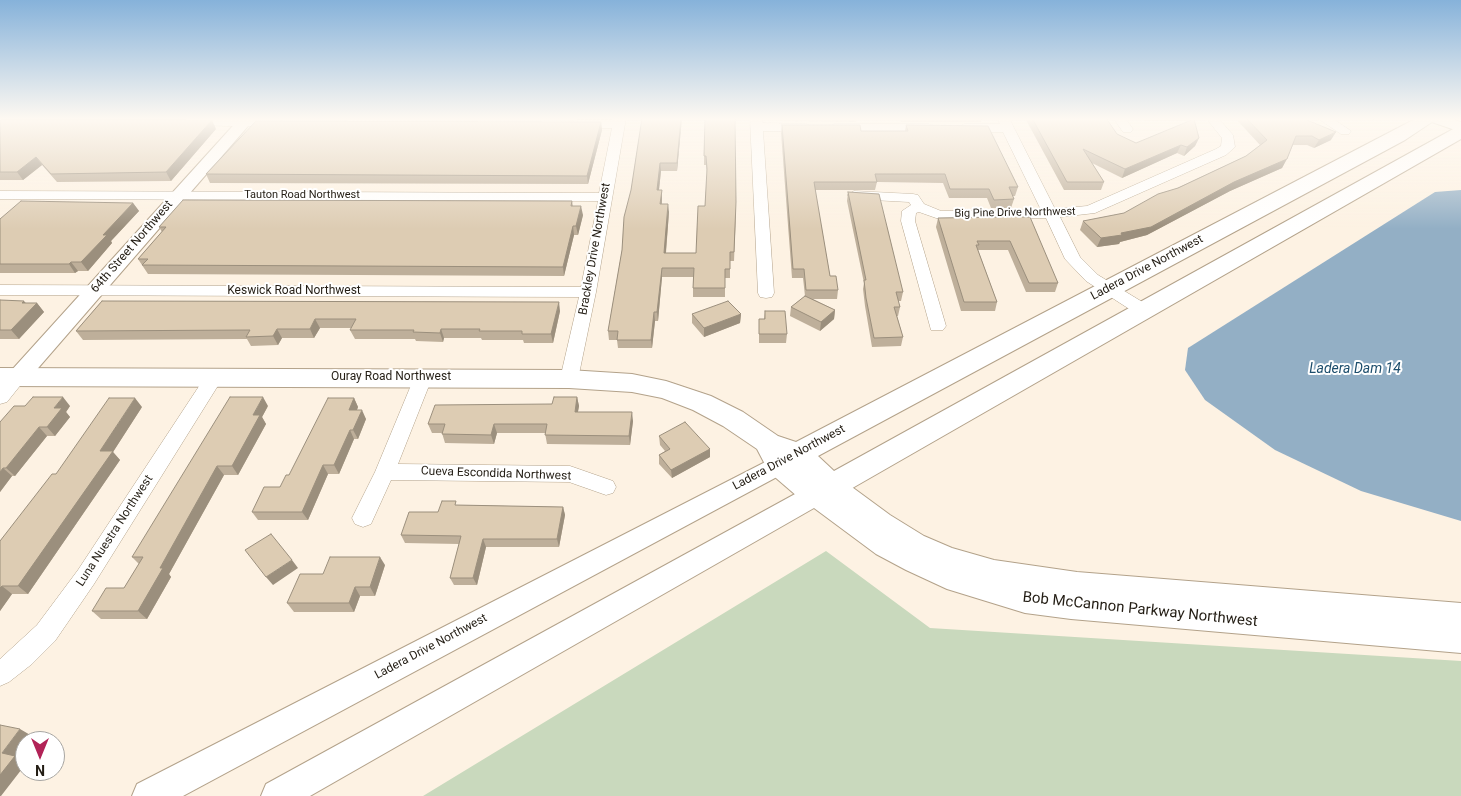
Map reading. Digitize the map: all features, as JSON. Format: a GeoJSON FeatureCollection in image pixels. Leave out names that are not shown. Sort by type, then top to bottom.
{"type":"FeatureCollection","features":[{"type":"Feature","properties":{"kind":"main road","name":"Ladera Drive Northwest"},"geometry":{"type":"LineString","coordinates":[[781,454],[1109,289],[1363,155]]}},
{"type":"Feature","properties":{"kind":"main road"},"geometry":{"type":"LineString","coordinates":[[824,490],[1420,155]]}},
{"type":"Feature","properties":{"kind":"main road","name":"Ouray Road Northwest"},"geometry":{"type":"LineString","coordinates":[[9,377],[215,376],[569,379],[632,383],[666,390],[702,403],[733,419],[781,454],[824,490]]}},
{"type":"Feature","properties":{"kind":"street","name":"64th Street Northwest"},"geometry":{"type":"LineString","coordinates":[[9,377],[95,290],[214,155]]}},
{"type":"Feature","properties":{"kind":"street","name":"Brackley Drive Northwest"},"geometry":{"type":"LineString","coordinates":[[569,379],[588,292],[613,155]]}},
{"type":"Feature","properties":{"kind":"street"},"geometry":{"type":"LineString","coordinates":[[759,155],[766,293]]}},
{"type":"Feature","properties":{"kind":"street"},"geometry":{"type":"LineString","coordinates":[[1022,155],[1073,259],[1092,278],[1143,310]]}},
{"type":"Feature","properties":{"kind":"street","name":"Big Pine Drive Northwest"},"geometry":{"type":"LineString","coordinates":[[848,195],[882,195],[913,198],[919,208],[939,215],[1050,214],[1090,210],[1214,155]]}},
{"type":"Feature","properties":{"kind":"street","name":"Tauton Road Northwest"},"geometry":{"type":"LineString","coordinates":[[0,195],[604,197]]}},
{"type":"Feature","properties":{"kind":"street"},"geometry":{"type":"LineString","coordinates":[[919,208],[910,211],[908,221],[937,326]]}},
{"type":"Feature","properties":{"kind":"street","name":"Keswick Road Northwest"},"geometry":{"type":"LineString","coordinates":[[0,290],[588,292]]}},
{"type":"Feature","properties":{"kind":"street","name":"Luna Nuestra Northwest"},"geometry":{"type":"LineString","coordinates":[[0,674],[23,656],[52,625],[86,577],[215,376]]}},
{"type":"Feature","properties":{"kind":"street"},"geometry":{"type":"LineString","coordinates":[[0,397],[9,377]]}},
{"type":"Feature","properties":{"kind":"street"},"geometry":{"type":"LineString","coordinates":[[363,518],[385,472],[423,378]]}},
{"type":"Feature","properties":{"kind":"street","name":"Ladera Drive Northwest"},"geometry":{"type":"LineString","coordinates":[[148,796],[781,454]]}},
{"type":"Feature","properties":{"kind":"street","name":"Cueva Escondida Northwest"},"geometry":{"type":"LineString","coordinates":[[385,472],[570,474],[606,487]]}},
{"type":"Feature","properties":{"kind":"street"},"geometry":{"type":"LineString","coordinates":[[278,796],[824,490]]}},
{"type":"Feature","properties":{"kind":"street","name":"Bob McCannon Parkway Northwest"},"geometry":{"type":"LineString","coordinates":[[824,490],[915,544],[947,558],[994,572],[1077,584],[1461,616]]}},
{"type":"Feature","properties":{"kind":"street","name":"Bob McCannon Parkway Northwest"},"geometry":{"type":"LineString","coordinates":[[824,490],[877,541],[916,562],[962,582],[1025,600],[1071,606],[1461,639]]}},
{"type":"Feature","properties":{"kind":"green space"},"geometry":{"type":"Polygon","coordinates":[[[826,551],[930,628],[1461,661],[1461,796],[423,796],[826,551]]]}},
{"type":"Feature","properties":{"kind":"water","name":"Ladera Dam 14"},"geometry":{"type":"Polygon","coordinates":[[[1461,190],[1461,521],[1361,491],[1275,450],[1205,400],[1185,370],[1188,348],[1435,192],[1461,190]]]}},
{"type":"Feature","properties":{"kind":"building"},"geometry":{"type":"Polygon","coordinates":[[[0,155],[181,155],[166,172],[51,174],[36,157],[17,172],[0,172],[0,155]]]}},
{"type":"Feature","properties":{"kind":"building"},"geometry":{"type":"Polygon","coordinates":[[[224,155],[592,155],[587,176],[206,174],[224,155]]]}},
{"type":"Feature","properties":{"kind":"building"},"geometry":{"type":"Polygon","coordinates":[[[636,155],[678,155],[677,163],[660,163],[657,190],[662,190],[660,204],[668,204],[664,253],[696,253],[698,206],[705,206],[707,169],[706,156],[704,155],[735,155],[734,252],[730,252],[730,269],[725,269],[725,288],[693,288],[694,268],[662,268],[657,312],[654,312],[651,340],[617,340],[618,331],[608,331],[622,250],[624,217],[631,190],[636,155]]]}},
{"type":"Feature","properties":{"kind":"building"},"geometry":{"type":"Polygon","coordinates":[[[784,155],[1002,155],[1018,187],[1009,187],[1014,199],[994,200],[989,189],[950,189],[945,174],[875,174],[877,182],[814,182],[830,276],[836,276],[838,290],[806,290],[804,269],[793,269],[784,155]]]}},
{"type":"Feature","properties":{"kind":"building"},"geometry":{"type":"Polygon","coordinates":[[[1052,155],[1087,155],[1104,182],[1067,182],[1052,155]]]}},
{"type":"Feature","properties":{"kind":"building"},"geometry":{"type":"Polygon","coordinates":[[[1096,155],[1157,155],[1125,169],[1096,155]]]}},
{"type":"Feature","properties":{"kind":"building"},"geometry":{"type":"Polygon","coordinates":[[[1289,155],[1287,159],[1234,182],[1151,227],[1121,233],[1122,235],[1101,238],[1083,221],[1124,213],[1158,194],[1178,188],[1246,156],[1289,155]]]}},
{"type":"Feature","properties":{"kind":"building"},"geometry":{"type":"Polygon","coordinates":[[[848,192],[879,194],[903,292],[896,292],[900,307],[894,307],[903,337],[874,338],[866,298],[864,280],[866,280],[848,192]]]}},
{"type":"Feature","properties":{"kind":"building"},"geometry":{"type":"Polygon","coordinates":[[[183,200],[572,201],[571,206],[581,206],[576,226],[573,226],[563,267],[142,265],[148,259],[138,259],[166,227],[159,227],[183,200]]]}},
{"type":"Feature","properties":{"kind":"building"},"geometry":{"type":"Polygon","coordinates":[[[21,201],[133,203],[103,235],[107,235],[81,262],[71,262],[69,264],[0,264],[0,219],[21,201]]]}},
{"type":"Feature","properties":{"kind":"building"},"geometry":{"type":"Polygon","coordinates":[[[999,212],[1019,212],[1022,217],[1030,217],[1058,283],[1029,283],[1010,241],[977,241],[979,245],[976,245],[997,302],[964,302],[938,218],[1001,217],[999,212]]]}},
{"type":"Feature","properties":{"kind":"building"},"geometry":{"type":"Polygon","coordinates":[[[805,296],[835,310],[821,322],[791,307],[805,296]]]}},
{"type":"Feature","properties":{"kind":"building"},"geometry":{"type":"Polygon","coordinates":[[[0,300],[37,303],[11,330],[0,330],[0,300]]]}},
{"type":"Feature","properties":{"kind":"building"},"geometry":{"type":"Polygon","coordinates":[[[102,301],[559,302],[551,334],[522,334],[522,331],[479,331],[480,329],[441,329],[440,333],[413,332],[414,330],[350,330],[356,319],[315,319],[310,329],[277,329],[273,336],[246,337],[250,330],[76,331],[102,301]]]}},
{"type":"Feature","properties":{"kind":"building"},"geometry":{"type":"Polygon","coordinates":[[[728,301],[741,314],[704,328],[692,314],[728,301]]]}},
{"type":"Feature","properties":{"kind":"building"},"geometry":{"type":"Polygon","coordinates":[[[765,311],[785,311],[787,334],[759,334],[759,319],[765,319],[765,311]]]}},
{"type":"Feature","properties":{"kind":"building"},"geometry":{"type":"Polygon","coordinates":[[[33,397],[63,397],[54,408],[62,408],[47,427],[39,427],[6,468],[3,468],[0,472],[0,422],[14,406],[25,406],[33,397]]]}},
{"type":"Feature","properties":{"kind":"building"},"geometry":{"type":"Polygon","coordinates":[[[230,397],[263,397],[253,415],[260,415],[232,466],[217,466],[138,611],[92,611],[106,588],[124,588],[143,557],[132,557],[230,397]]]}},
{"type":"Feature","properties":{"kind":"building"},"geometry":{"type":"Polygon","coordinates":[[[554,397],[577,397],[575,412],[632,412],[629,436],[545,435],[547,424],[494,424],[491,435],[442,434],[445,424],[428,424],[435,405],[552,404],[554,397]]]}},
{"type":"Feature","properties":{"kind":"building"},"geometry":{"type":"Polygon","coordinates":[[[109,398],[135,398],[100,451],[113,451],[18,586],[2,586],[0,588],[0,541],[52,474],[56,474],[109,398]]]}},
{"type":"Feature","properties":{"kind":"building"},"geometry":{"type":"Polygon","coordinates":[[[328,398],[354,398],[349,410],[362,410],[353,430],[350,430],[334,465],[323,465],[302,512],[252,512],[264,487],[280,487],[286,475],[289,475],[328,398]]]}},
{"type":"Feature","properties":{"kind":"building"},"geometry":{"type":"Polygon","coordinates":[[[685,422],[710,449],[671,470],[659,455],[670,449],[659,436],[685,422]]]}},
{"type":"Feature","properties":{"kind":"building"},"geometry":{"type":"Polygon","coordinates":[[[442,501],[456,501],[455,505],[563,507],[557,539],[483,539],[473,578],[450,578],[461,536],[401,535],[409,512],[438,512],[442,501]]]}},
{"type":"Feature","properties":{"kind":"building"},"geometry":{"type":"Polygon","coordinates":[[[271,534],[292,560],[266,577],[245,550],[271,534]]]}},
{"type":"Feature","properties":{"kind":"building"},"geometry":{"type":"Polygon","coordinates":[[[330,557],[380,557],[370,587],[355,587],[349,603],[287,603],[300,574],[323,574],[330,557]]]}},
{"type":"Feature","properties":{"kind":"building"},"geometry":{"type":"Polygon","coordinates":[[[0,725],[20,729],[15,731],[15,736],[2,753],[15,756],[0,775],[0,725]]]}}]}
